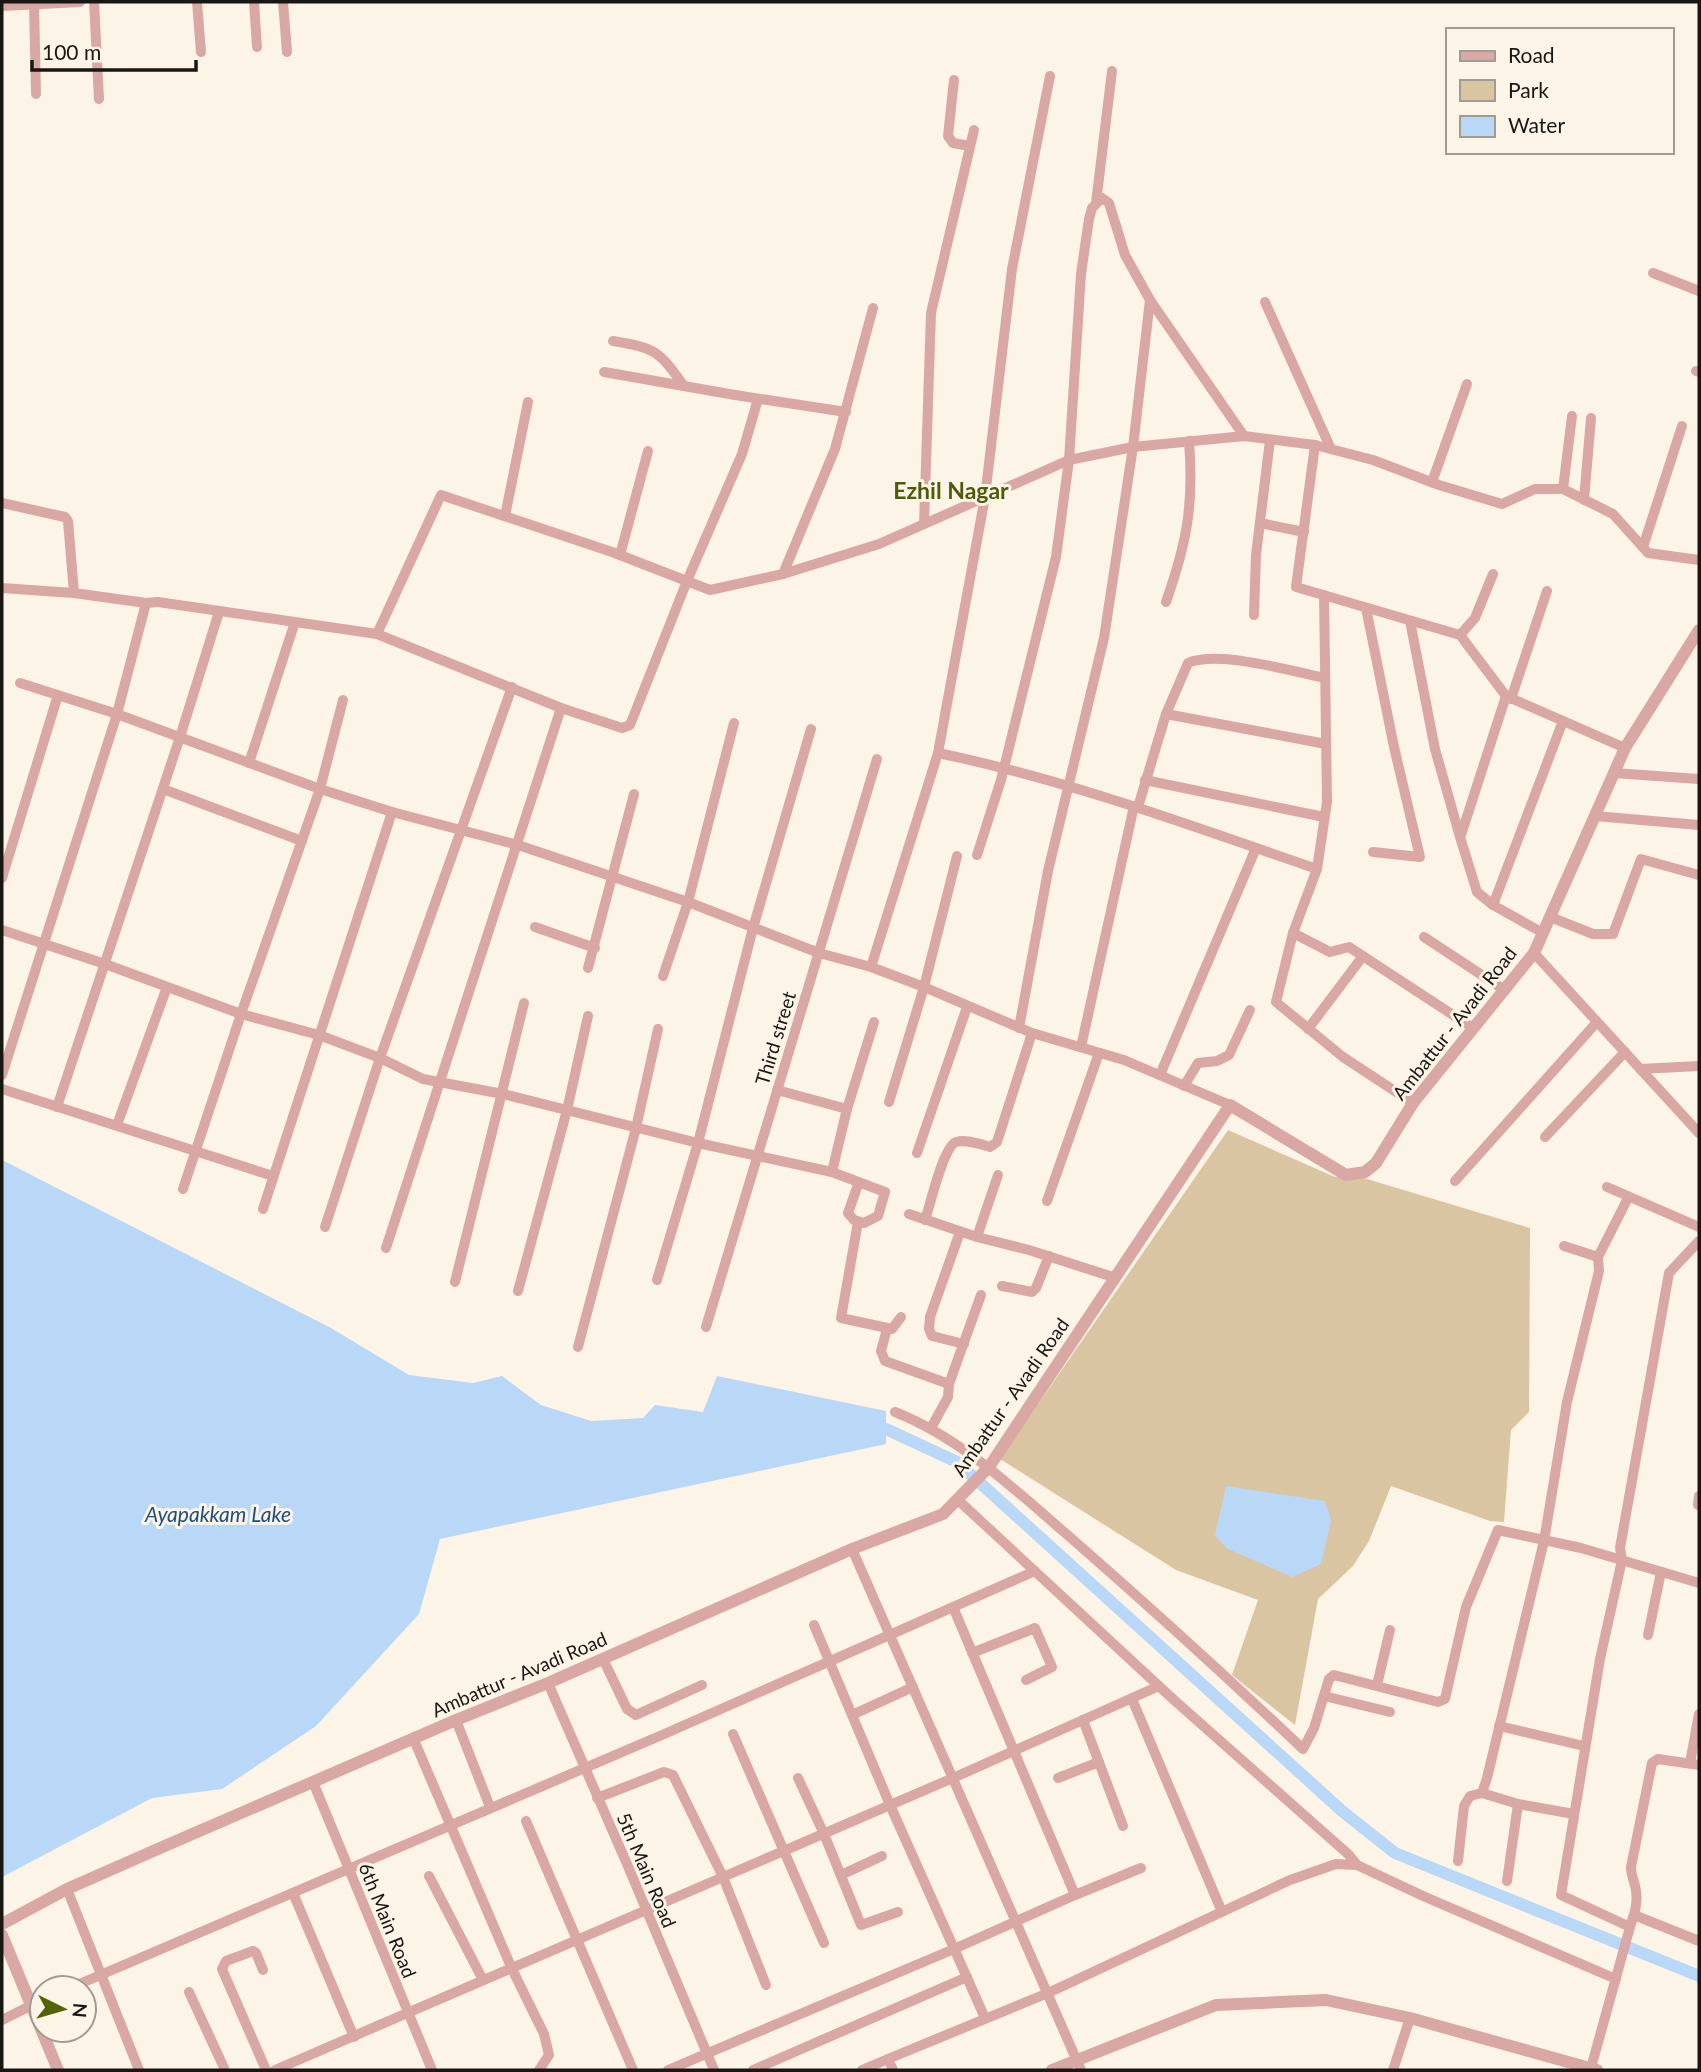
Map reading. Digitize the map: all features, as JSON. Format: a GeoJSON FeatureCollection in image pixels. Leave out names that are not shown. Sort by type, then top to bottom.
{"type":"FeatureCollection","features":[{"type":"Feature","properties":{"kind":"street"},"geometry":{"type":"LineString","coordinates":[[2,6],[80,2]]}},
{"type":"Feature","properties":{"kind":"street"},"geometry":{"type":"LineString","coordinates":[[94,2],[99,99]]}},
{"type":"Feature","properties":{"kind":"street"},"geometry":{"type":"LineString","coordinates":[[197,2],[201,51]]}},
{"type":"Feature","properties":{"kind":"street"},"geometry":{"type":"LineString","coordinates":[[254,2],[257,47]]}},
{"type":"Feature","properties":{"kind":"street"},"geometry":{"type":"LineString","coordinates":[[283,2],[287,52]]}},
{"type":"Feature","properties":{"kind":"street"},"geometry":{"type":"LineString","coordinates":[[34,3],[36,94]]}},
{"type":"Feature","properties":{"kind":"street"},"geometry":{"type":"LineString","coordinates":[[977,855],[1004,766],[1056,557],[1069,460],[1081,274],[1089,219],[1096,203],[1112,71]]}},
{"type":"Feature","properties":{"kind":"street"},"geometry":{"type":"LineString","coordinates":[[871,967],[938,753],[985,497],[1012,269],[1050,76]]}},
{"type":"Feature","properties":{"kind":"street"},"geometry":{"type":"LineString","coordinates":[[954,80],[948,136],[953,143],[970,146]]}},
{"type":"Feature","properties":{"kind":"street"},"geometry":{"type":"LineString","coordinates":[[924,524],[931,313],[974,131]]}},
{"type":"Feature","properties":{"kind":"street"},"geometry":{"type":"LineString","coordinates":[[1096,203],[1102,198],[1110,203],[1125,255],[1150,300],[1244,436]]}},
{"type":"Feature","properties":{"kind":"street"},"geometry":{"type":"LineString","coordinates":[[1653,273],[1699,291]]}},
{"type":"Feature","properties":{"kind":"street"},"geometry":{"type":"LineString","coordinates":[[1018,1027],[1048,871],[1104,638],[1133,447],[1150,300]]}},
{"type":"Feature","properties":{"kind":"street"},"geometry":{"type":"LineString","coordinates":[[1265,302],[1331,449]]}},
{"type":"Feature","properties":{"kind":"street"},"geometry":{"type":"LineString","coordinates":[[783,574],[835,449],[873,308]]}},
{"type":"Feature","properties":{"kind":"street"},"geometry":{"type":"LineString","coordinates":[[613,341],[656,352],[684,386]]}},
{"type":"Feature","properties":{"kind":"street"},"geometry":{"type":"LineString","coordinates":[[604,372],[846,412]]}},
{"type":"Feature","properties":{"kind":"street"},"geometry":{"type":"LineString","coordinates":[[1432,482],[1466,384]]}},
{"type":"Feature","properties":{"kind":"street"},"geometry":{"type":"LineString","coordinates":[[2,588],[158,602],[377,634],[561,708],[622,728],[630,725],[687,581],[742,454],[758,399]]}},
{"type":"Feature","properties":{"kind":"street"},"geometry":{"type":"LineString","coordinates":[[505,516],[528,402]]}},
{"type":"Feature","properties":{"kind":"street"},"geometry":{"type":"LineString","coordinates":[[1563,489],[1572,416]]}},
{"type":"Feature","properties":{"kind":"street"},"geometry":{"type":"LineString","coordinates":[[1584,500],[1591,418]]}},
{"type":"Feature","properties":{"kind":"street"},"geometry":{"type":"LineString","coordinates":[[1643,547],[1682,426]]}},
{"type":"Feature","properties":{"kind":"street"},"geometry":{"type":"LineString","coordinates":[[377,634],[441,495],[620,555],[710,590],[783,574],[879,544],[1069,460],[1133,447],[1244,436],[1331,449],[1373,460],[1432,482],[1502,503],[1535,489],[1563,489],[1614,514],[1648,552],[1699,560]]}},
{"type":"Feature","properties":{"kind":"street"},"geometry":{"type":"LineString","coordinates":[[1254,615],[1256,555],[1270,440]]}},
{"type":"Feature","properties":{"kind":"street"},"geometry":{"type":"LineString","coordinates":[[1166,602],[1189,523],[1192,498],[1189,441]]}},
{"type":"Feature","properties":{"kind":"street"},"geometry":{"type":"LineString","coordinates":[[1315,445],[1296,587],[1460,635],[1508,697],[1625,748]]}},
{"type":"Feature","properties":{"kind":"street"},"geometry":{"type":"LineString","coordinates":[[620,555],[648,451]]}},
{"type":"Feature","properties":{"kind":"street"},"geometry":{"type":"LineString","coordinates":[[2,503],[65,517],[68,521],[74,593]]}},
{"type":"Feature","properties":{"kind":"street"},"geometry":{"type":"LineString","coordinates":[[1261,523],[1304,532]]}},
{"type":"Feature","properties":{"kind":"street"},"geometry":{"type":"LineString","coordinates":[[1460,635],[1475,618],[1493,574]]}},
{"type":"Feature","properties":{"kind":"street"},"geometry":{"type":"LineString","coordinates":[[1460,837],[1547,591]]}},
{"type":"Feature","properties":{"kind":"street"},"geometry":{"type":"LineString","coordinates":[[1324,595],[1326,802],[1317,869],[1293,933],[1276,1002],[1343,1057],[1413,1103]]}},
{"type":"Feature","properties":{"kind":"street"},"geometry":{"type":"LineString","coordinates":[[2,1074],[117,714],[146,603]]}},
{"type":"Feature","properties":{"kind":"street"},"geometry":{"type":"LineString","coordinates":[[1366,608],[1420,857],[1373,852]]}},
{"type":"Feature","properties":{"kind":"street"},"geometry":{"type":"LineString","coordinates":[[57,1107],[219,612]]}},
{"type":"Feature","properties":{"kind":"street"},"geometry":{"type":"LineString","coordinates":[[1410,621],[1435,749],[1477,892],[1493,905],[1543,933]]}},
{"type":"Feature","properties":{"kind":"street"},"geometry":{"type":"LineString","coordinates":[[249,763],[295,622]]}},
{"type":"Feature","properties":{"kind":"street","name":"Ambattur - Avadi Road"},"geometry":{"type":"LineString","coordinates":[[2,1923],[67,1889],[313,1782],[456,1720],[548,1684],[852,1549],[943,1514],[986,1469],[1230,1105],[1335,1170],[1352,1175],[1365,1172],[1376,1164],[1413,1103],[1534,953],[1625,748],[1699,630]]}},
{"type":"Feature","properties":{"kind":"street"},"geometry":{"type":"LineString","coordinates":[[1082,1047],[1136,806],[1166,714],[1188,663],[1198,659],[1252,663],[1325,678]]}},
{"type":"Feature","properties":{"kind":"street"},"geometry":{"type":"LineString","coordinates":[[20,683],[117,714],[320,789],[392,812],[517,845],[688,902],[818,953],[871,967],[924,987],[1032,1033],[1082,1047],[1160,1075],[1230,1105]]}},
{"type":"Feature","properties":{"kind":"street"},"geometry":{"type":"LineString","coordinates":[[325,1227],[380,1058],[513,687]]}},
{"type":"Feature","properties":{"kind":"street"},"geometry":{"type":"LineString","coordinates":[[2,878],[58,695]]}},
{"type":"Feature","properties":{"kind":"street"},"geometry":{"type":"LineString","coordinates":[[183,1189],[241,1013],[320,789],[343,699]]}},
{"type":"Feature","properties":{"kind":"street"},"geometry":{"type":"LineString","coordinates":[[386,1248],[561,708]]}},
{"type":"Feature","properties":{"kind":"street"},"geometry":{"type":"LineString","coordinates":[[1166,714],[1326,744]]}},
{"type":"Feature","properties":{"kind":"street"},"geometry":{"type":"LineString","coordinates":[[1493,905],[1563,721]]}},
{"type":"Feature","properties":{"kind":"street"},"geometry":{"type":"LineString","coordinates":[[663,976],[688,902],[734,723]]}},
{"type":"Feature","properties":{"kind":"street"},"geometry":{"type":"LineString","coordinates":[[657,1280],[698,1143],[753,928],[811,729]]}},
{"type":"Feature","properties":{"kind":"street"},"geometry":{"type":"LineString","coordinates":[[938,753],[1004,766],[1136,806],[1317,869]]}},
{"type":"Feature","properties":{"kind":"street","name":"Third street"},"geometry":{"type":"LineString","coordinates":[[706,1327],[877,759]]}},
{"type":"Feature","properties":{"kind":"street"},"geometry":{"type":"LineString","coordinates":[[1614,773],[1699,779]]}},
{"type":"Feature","properties":{"kind":"street"},"geometry":{"type":"LineString","coordinates":[[1145,780],[1324,817]]}},
{"type":"Feature","properties":{"kind":"street"},"geometry":{"type":"LineString","coordinates":[[163,789],[302,841]]}},
{"type":"Feature","properties":{"kind":"street"},"geometry":{"type":"LineString","coordinates":[[588,968],[634,794]]}},
{"type":"Feature","properties":{"kind":"street"},"geometry":{"type":"LineString","coordinates":[[263,1209],[392,812]]}},
{"type":"Feature","properties":{"kind":"street"},"geometry":{"type":"LineString","coordinates":[[1595,816],[1699,825]]}},
{"type":"Feature","properties":{"kind":"street"},"geometry":{"type":"LineString","coordinates":[[1160,1075],[1256,848]]}},
{"type":"Feature","properties":{"kind":"street"},"geometry":{"type":"LineString","coordinates":[[889,1102],[924,987],[957,856]]}},
{"type":"Feature","properties":{"kind":"street"},"geometry":{"type":"LineString","coordinates":[[1550,917],[1593,934],[1613,934],[1641,859],[1699,875]]}},
{"type":"Feature","properties":{"kind":"street"},"geometry":{"type":"LineString","coordinates":[[535,926],[595,948]]}},
{"type":"Feature","properties":{"kind":"street"},"geometry":{"type":"LineString","coordinates":[[2,930],[241,1013],[319,1034],[380,1058],[423,1079],[503,1094],[698,1143],[832,1172],[859,1182],[885,1192],[878,1216],[864,1223],[858,1222],[848,1213],[859,1182]]}},
{"type":"Feature","properties":{"kind":"street"},"geometry":{"type":"LineString","coordinates":[[1293,933],[1330,952],[1349,947],[1473,1028]]}},
{"type":"Feature","properties":{"kind":"street"},"geometry":{"type":"LineString","coordinates":[[1424,937],[1503,989]]}},
{"type":"Feature","properties":{"kind":"street"},"geometry":{"type":"LineString","coordinates":[[1534,953],[1699,1133]]}},
{"type":"Feature","properties":{"kind":"street"},"geometry":{"type":"LineString","coordinates":[[1308,1029],[1363,956]]}},
{"type":"Feature","properties":{"kind":"street"},"geometry":{"type":"LineString","coordinates":[[117,1125],[167,987]]}},
{"type":"Feature","properties":{"kind":"street"},"geometry":{"type":"LineString","coordinates":[[455,1282],[524,1003]]}},
{"type":"Feature","properties":{"kind":"street"},"geometry":{"type":"LineString","coordinates":[[917,1153],[967,1007]]}},
{"type":"Feature","properties":{"kind":"street"},"geometry":{"type":"LineString","coordinates":[[1184,1086],[1198,1063],[1217,1061],[1229,1055],[1250,1010]]}},
{"type":"Feature","properties":{"kind":"street"},"geometry":{"type":"LineString","coordinates":[[518,1292],[567,1110],[588,1016]]}},
{"type":"Feature","properties":{"kind":"street"},"geometry":{"type":"LineString","coordinates":[[832,1172],[847,1109],[874,1022]]}},
{"type":"Feature","properties":{"kind":"street"},"geometry":{"type":"LineString","coordinates":[[1455,1181],[1597,1022]]}},
{"type":"Feature","properties":{"kind":"street"},"geometry":{"type":"LineString","coordinates":[[578,1347],[636,1128],[658,1029]]}},
{"type":"Feature","properties":{"kind":"street"},"geometry":{"type":"LineString","coordinates":[[925,1220],[951,1147],[957,1142],[995,1146],[1032,1033]]}},
{"type":"Feature","properties":{"kind":"street"},"geometry":{"type":"LineString","coordinates":[[1545,1137],[1625,1052]]}},
{"type":"Feature","properties":{"kind":"street"},"geometry":{"type":"LineString","coordinates":[[1047,1201],[1099,1053]]}},
{"type":"Feature","properties":{"kind":"street"},"geometry":{"type":"LineString","coordinates":[[1640,1069],[1698,1064]]}},
{"type":"Feature","properties":{"kind":"street"},"geometry":{"type":"LineString","coordinates":[[2,1089],[273,1176]]}},
{"type":"Feature","properties":{"kind":"street"},"geometry":{"type":"LineString","coordinates":[[778,1090],[847,1109]]}},
{"type":"Feature","properties":{"kind":"street"},"geometry":{"type":"LineString","coordinates":[[976,1237],[998,1175]]}},
{"type":"Feature","properties":{"kind":"street"},"geometry":{"type":"LineString","coordinates":[[1607,1187],[1699,1227]]}},
{"type":"Feature","properties":{"kind":"street"},"geometry":{"type":"LineString","coordinates":[[1482,1793],[1488,1778],[1544,1541],[1567,1402],[1599,1271],[1598,1257],[1628,1198]]}},
{"type":"Feature","properties":{"kind":"street"},"geometry":{"type":"LineString","coordinates":[[909,1214],[976,1237],[1049,1256],[1116,1278]]}},
{"type":"Feature","properties":{"kind":"street"},"geometry":{"type":"LineString","coordinates":[[858,1222],[841,1318],[887,1329],[895,1327],[901,1317]]}},
{"type":"Feature","properties":{"kind":"street"},"geometry":{"type":"LineString","coordinates":[[960,1231],[930,1317],[929,1329],[932,1336],[964,1344]]}},
{"type":"Feature","properties":{"kind":"street"},"geometry":{"type":"LineString","coordinates":[[1629,1931],[1561,1895],[1584,1746],[1622,1560],[1620,1548],[1669,1273],[1699,1241]]}},
{"type":"Feature","properties":{"kind":"street"},"geometry":{"type":"LineString","coordinates":[[1563,1246],[1598,1257]]}},
{"type":"Feature","properties":{"kind":"street"},"geometry":{"type":"LineString","coordinates":[[1002,1286],[1032,1292],[1049,1256]]}},
{"type":"Feature","properties":{"kind":"street"},"geometry":{"type":"LineString","coordinates":[[931,1427],[948,1397],[949,1384],[981,1295]]}},
{"type":"Feature","properties":{"kind":"street"},"geometry":{"type":"LineString","coordinates":[[887,1329],[881,1351],[885,1361],[949,1384]]}},
{"type":"Feature","properties":{"kind":"street"},"geometry":{"type":"LineString","coordinates":[[895,1412],[931,1427],[986,1469],[1156,1612],[1303,1749],[1311,1737],[1329,1679],[1334,1675],[1437,1702],[1445,1699],[1466,1607],[1498,1530],[1581,1548],[1699,1583]]}},
{"type":"Feature","properties":{"kind":"street"},"geometry":{"type":"LineString","coordinates":[[958,1500],[1357,1865],[1616,1979]]}},
{"type":"Feature","properties":{"kind":"street"},"geometry":{"type":"LineString","coordinates":[[852,1549],[1079,2065]]}},
{"type":"Feature","properties":{"kind":"street"},"geometry":{"type":"LineString","coordinates":[[98,1976],[1035,1571]]}},
{"type":"Feature","properties":{"kind":"street"},"geometry":{"type":"LineString","coordinates":[[1648,1635],[1661,1572]]}},
{"type":"Feature","properties":{"kind":"street"},"geometry":{"type":"LineString","coordinates":[[953,1606],[1074,1895]]}},
{"type":"Feature","properties":{"kind":"street"},"geometry":{"type":"LineString","coordinates":[[814,1625],[890,1805],[985,2018]]}},
{"type":"Feature","properties":{"kind":"street"},"geometry":{"type":"LineString","coordinates":[[972,1653],[1035,1628],[1052,1667],[1026,1680]]}},
{"type":"Feature","properties":{"kind":"street"},"geometry":{"type":"LineString","coordinates":[[1377,1685],[1390,1630]]}},
{"type":"Feature","properties":{"kind":"street"},"geometry":{"type":"LineString","coordinates":[[603,1659],[627,1709],[636,1715],[702,1685]]}},
{"type":"Feature","properties":{"kind":"street","name":"5th Main Road"},"geometry":{"type":"LineString","coordinates":[[548,1684],[714,2070]]}},
{"type":"Feature","properties":{"kind":"street"},"geometry":{"type":"LineString","coordinates":[[275,2070],[783,1852],[1159,1686]]}},
{"type":"Feature","properties":{"kind":"street"},"geometry":{"type":"LineString","coordinates":[[852,1715],[913,1688]]}},
{"type":"Feature","properties":{"kind":"street"},"geometry":{"type":"LineString","coordinates":[[1324,1696],[1390,1712]]}},
{"type":"Feature","properties":{"kind":"street"},"geometry":{"type":"LineString","coordinates":[[1132,1699],[1222,1912]]}},
{"type":"Feature","properties":{"kind":"street"},"geometry":{"type":"LineString","coordinates":[[1052,2070],[1079,2065],[1216,2005],[1326,2000],[1410,2018],[1594,2069],[1634,1915],[1637,1894],[1631,1878],[1631,1867],[1652,1763],[1658,1759],[1695,1764],[1699,1714]]}},
{"type":"Feature","properties":{"kind":"street"},"geometry":{"type":"LineString","coordinates":[[456,1720],[490,1807]]}},
{"type":"Feature","properties":{"kind":"street"},"geometry":{"type":"LineString","coordinates":[[1083,1720],[1123,1826]]}},
{"type":"Feature","properties":{"kind":"street"},"geometry":{"type":"LineString","coordinates":[[1499,1726],[1584,1746]]}},
{"type":"Feature","properties":{"kind":"street"},"geometry":{"type":"LineString","coordinates":[[733,1734],[824,1943]]}},
{"type":"Feature","properties":{"kind":"street"},"geometry":{"type":"LineString","coordinates":[[414,1740],[512,1969],[548,2045],[546,2062],[539,2070]]}},
{"type":"Feature","properties":{"kind":"street"},"geometry":{"type":"LineString","coordinates":[[1058,1778],[1099,1762]]}},
{"type":"Feature","properties":{"kind":"street"},"geometry":{"type":"LineString","coordinates":[[597,1798],[664,1772],[673,1775],[723,1877],[766,1985]]}},
{"type":"Feature","properties":{"kind":"street"},"geometry":{"type":"LineString","coordinates":[[798,1778],[862,1924],[898,1912]]}},
{"type":"Feature","properties":{"kind":"street","name":"6th Main Road"},"geometry":{"type":"LineString","coordinates":[[313,1782],[432,2070]]}},
{"type":"Feature","properties":{"kind":"street"},"geometry":{"type":"LineString","coordinates":[[1458,1861],[1466,1800],[1470,1796],[1482,1793],[1518,1804],[1573,1814]]}},
{"type":"Feature","properties":{"kind":"street"},"geometry":{"type":"LineString","coordinates":[[1507,1881],[1518,1804]]}},
{"type":"Feature","properties":{"kind":"street"},"geometry":{"type":"LineString","coordinates":[[526,1821],[633,2070]]}},
{"type":"Feature","properties":{"kind":"street"},"geometry":{"type":"LineString","coordinates":[[841,1875],[882,1856]]}},
{"type":"Feature","properties":{"kind":"street"},"geometry":{"type":"LineString","coordinates":[[862,2070],[1048,1993],[1302,1876],[1336,1864],[1357,1865]]}},
{"type":"Feature","properties":{"kind":"street"},"geometry":{"type":"LineString","coordinates":[[668,2070],[1142,1868]]}},
{"type":"Feature","properties":{"kind":"street"},"geometry":{"type":"LineString","coordinates":[[429,1876],[482,1980]]}},
{"type":"Feature","properties":{"kind":"street"},"geometry":{"type":"LineString","coordinates":[[67,1889],[139,2070]]}},
{"type":"Feature","properties":{"kind":"street"},"geometry":{"type":"LineString","coordinates":[[293,1893],[354,2036]]}},
{"type":"Feature","properties":{"kind":"street"},"geometry":{"type":"LineString","coordinates":[[1634,1915],[1699,1941]]}},
{"type":"Feature","properties":{"kind":"street"},"geometry":{"type":"LineString","coordinates":[[2,1935],[28,1986]]}},
{"type":"Feature","properties":{"kind":"street"},"geometry":{"type":"LineString","coordinates":[[263,1970],[253,1951],[226,1961],[222,1969],[266,2070]]}},
{"type":"Feature","properties":{"kind":"street"},"geometry":{"type":"LineString","coordinates":[[753,2070],[967,1977]]}},
{"type":"Feature","properties":{"kind":"street"},"geometry":{"type":"LineString","coordinates":[[189,1992],[225,2070]]}},
{"type":"Feature","properties":{"kind":"street"},"geometry":{"type":"LineString","coordinates":[[2,2020],[28,2006]]}},
{"type":"Feature","properties":{"kind":"street"},"geometry":{"type":"LineString","coordinates":[[1393,2070],[1410,2018]]}},
{"type":"Feature","properties":{"kind":"street"},"geometry":{"type":"LineString","coordinates":[[50,2044],[58,2070]]}},
{"type":"Feature","properties":{"kind":"street"},"geometry":{"type":"LineString","coordinates":[[888,2059],[893,2070]]}},
{"type":"Feature","properties":{"kind":"green space"},"geometry":{"type":"Polygon","coordinates":[[[1228,1130],[1335,1177],[1357,1176],[1530,1228],[1529,1412],[1511,1430],[1504,1522],[1490,1521],[1391,1486],[1369,1541],[1353,1566],[1318,1599],[1295,1725],[1232,1675],[1258,1600],[1176,1570],[1000,1459],[1228,1130]]]}},
{"type":"Feature","properties":{"kind":"water","name":"Ayapakkam Lake"},"geometry":{"type":"Polygon","coordinates":[[[2,1160],[331,1328],[409,1375],[473,1383],[502,1376],[541,1405],[591,1421],[643,1418],[655,1405],[703,1412],[717,1376],[886,1411],[886,1444],[440,1539],[419,1614],[316,1726],[222,1789],[152,1798],[2,1877],[2,1160]]]}},
{"type":"Feature","properties":{"kind":"water"},"geometry":{"type":"Polygon","coordinates":[[[1226,1486],[1325,1501],[1331,1520],[1321,1564],[1292,1577],[1226,1548],[1215,1535],[1226,1486]]]}},
{"type":"Feature","properties":{"kind":"waterway"},"geometry":{"type":"LineString","coordinates":[[886,1429],[957,1462],[1342,1811],[1395,1853],[1699,1976]]}},
{"type":"Feature","properties":{"kind":"district","name":"Ezhil Nagar"},"geometry":{"type":"Point","coordinates":[951,490]}}]}
